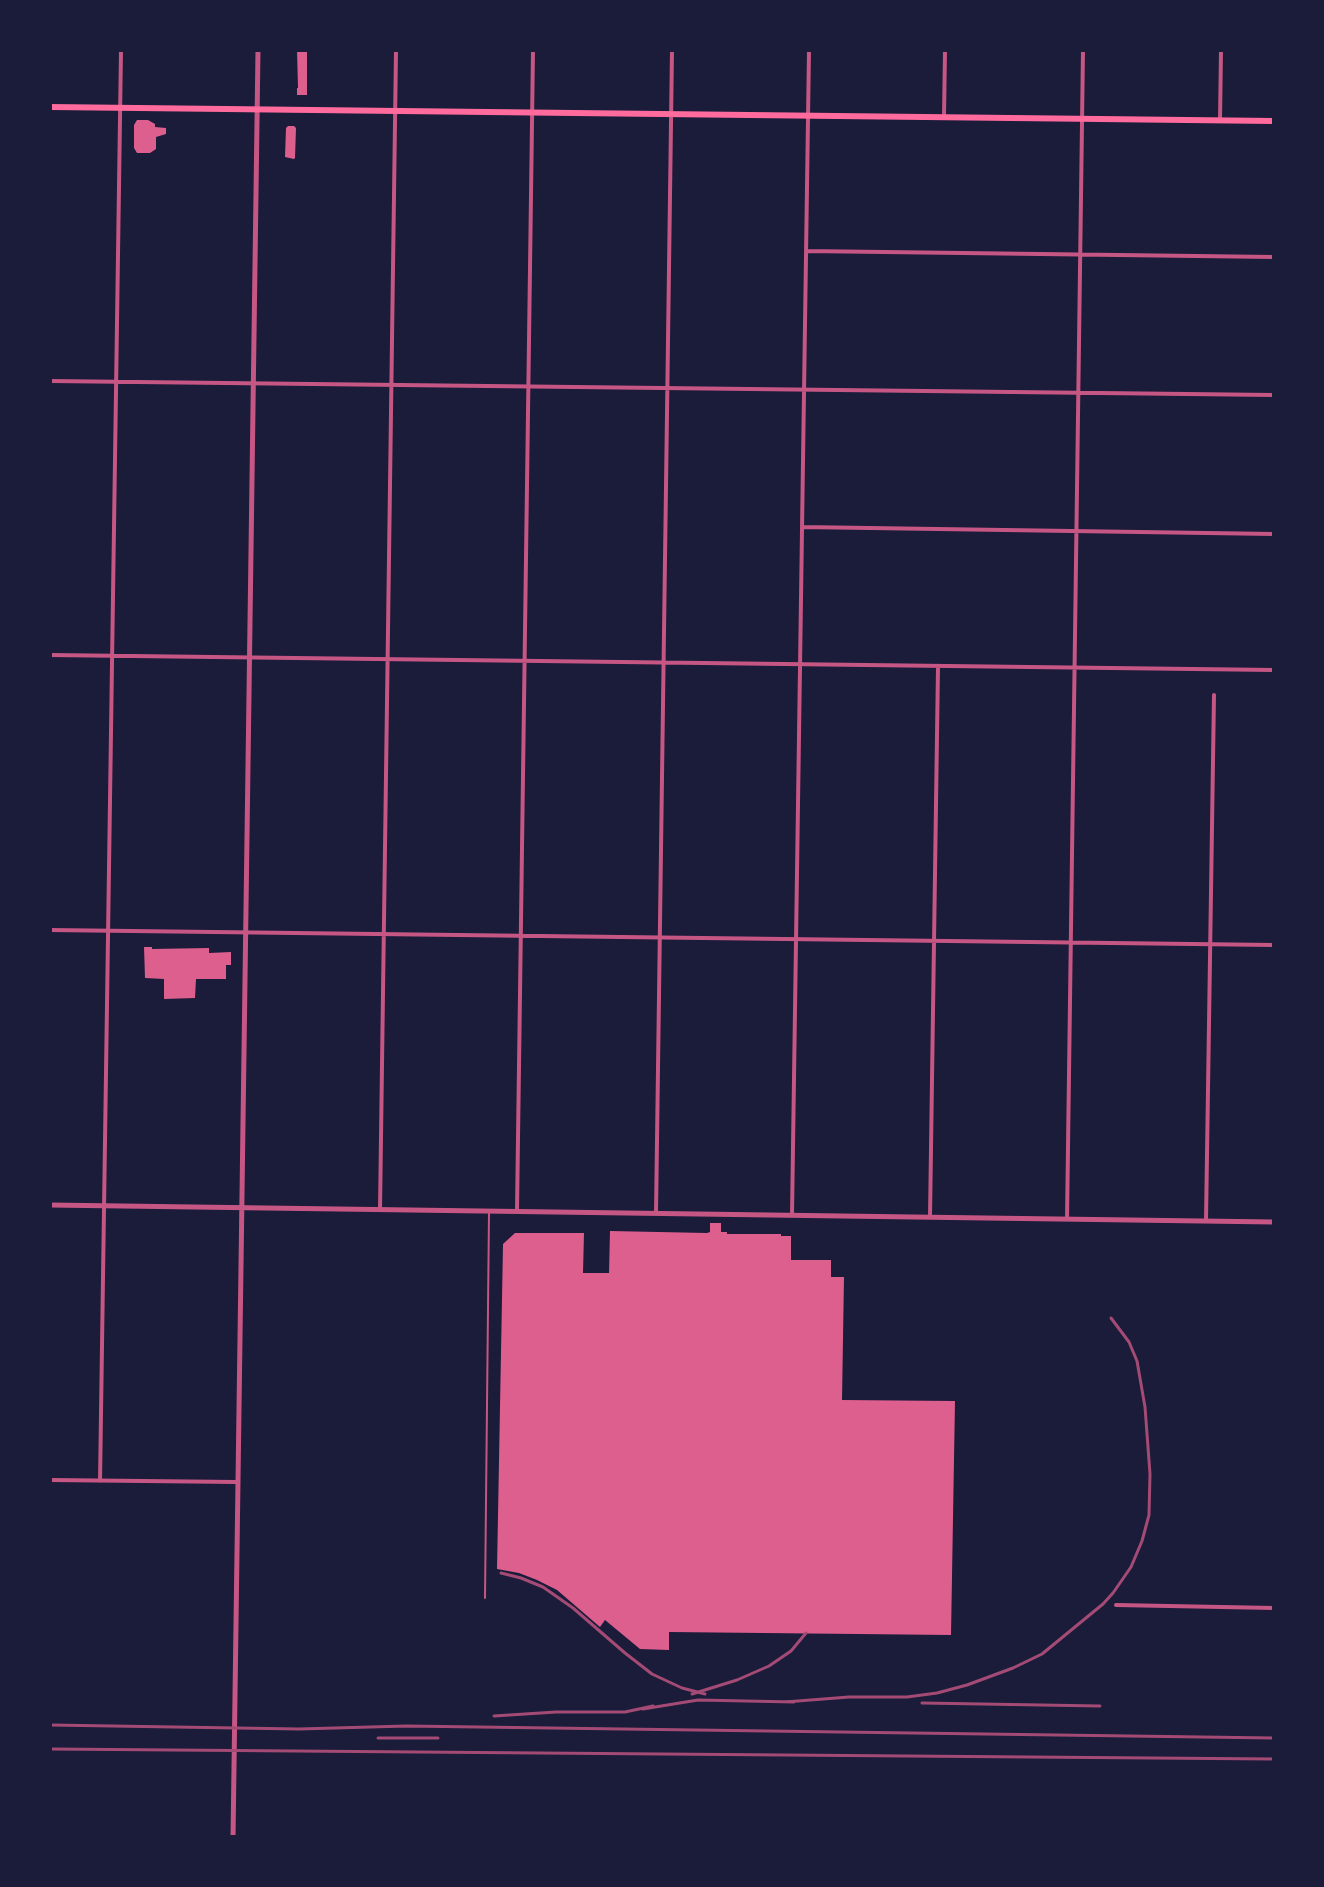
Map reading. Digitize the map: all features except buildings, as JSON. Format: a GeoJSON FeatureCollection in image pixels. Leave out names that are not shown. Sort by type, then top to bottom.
{"type":"FeatureCollection","features":[{"type":"Feature","properties":{"kind":"main road"},"geometry":{"type":"LineString","coordinates":[[50,107],[1274,121]]}},
{"type":"Feature","properties":{"kind":"street"},"geometry":{"type":"LineString","coordinates":[[100,1481],[121,50]]}},
{"type":"Feature","properties":{"kind":"street"},"geometry":{"type":"LineString","coordinates":[[233,1837],[258,50]]}},
{"type":"Feature","properties":{"kind":"street"},"geometry":{"type":"LineString","coordinates":[[380,1209],[396,50]]}},
{"type":"Feature","properties":{"kind":"street"},"geometry":{"type":"LineString","coordinates":[[517,1211],[533,50]]}},
{"type":"Feature","properties":{"kind":"street"},"geometry":{"type":"LineString","coordinates":[[656,1213],[672,50]]}},
{"type":"Feature","properties":{"kind":"street"},"geometry":{"type":"LineString","coordinates":[[792,1215],[809,50]]}},
{"type":"Feature","properties":{"kind":"street"},"geometry":{"type":"LineString","coordinates":[[944,117],[945,50]]}},
{"type":"Feature","properties":{"kind":"street"},"geometry":{"type":"LineString","coordinates":[[1067,1219],[1083,50]]}},
{"type":"Feature","properties":{"kind":"street"},"geometry":{"type":"LineString","coordinates":[[1220,120],[1221,50]]}},
{"type":"Feature","properties":{"kind":"street"},"geometry":{"type":"LineString","coordinates":[[806,251],[1274,257]]}},
{"type":"Feature","properties":{"kind":"street"},"geometry":{"type":"LineString","coordinates":[[50,381],[1274,395]]}},
{"type":"Feature","properties":{"kind":"street"},"geometry":{"type":"LineString","coordinates":[[802,527],[1274,534]]}},
{"type":"Feature","properties":{"kind":"street"},"geometry":{"type":"LineString","coordinates":[[50,655],[1274,670]]}},
{"type":"Feature","properties":{"kind":"street"},"geometry":{"type":"LineString","coordinates":[[930,1217],[938,666]]}},
{"type":"Feature","properties":{"kind":"street"},"geometry":{"type":"LineString","coordinates":[[1206,1220],[1214,695]]}},
{"type":"Feature","properties":{"kind":"street"},"geometry":{"type":"LineString","coordinates":[[50,930],[1274,945]]}},
{"type":"Feature","properties":{"kind":"street"},"geometry":{"type":"LineString","coordinates":[[50,1205],[1274,1222]]}},
{"type":"Feature","properties":{"kind":"street"},"geometry":{"type":"LineString","coordinates":[[50,1480],[237,1482]]}},
{"type":"Feature","properties":{"kind":"street"},"geometry":{"type":"LineString","coordinates":[[1116,1605],[1274,1608]]}},
{"type":"Feature","properties":{"kind":"lane"},"geometry":{"type":"LineString","coordinates":[[485,1598],[489,1211]]}},
{"type":"Feature","properties":{"kind":"railway"},"geometry":{"type":"LineString","coordinates":[[785,1702],[907,1697],[967,1685],[1042,1654],[1113,1593],[1131,1567],[1142,1541],[1149,1515],[1150,1474],[1145,1407],[1137,1361],[1129,1342],[1111,1318]]}},
{"type":"Feature","properties":{"kind":"railway"},"geometry":{"type":"LineString","coordinates":[[501,1573],[543,1587],[652,1674],[682,1688],[705,1694]]}},
{"type":"Feature","properties":{"kind":"railway"},"geometry":{"type":"LineString","coordinates":[[692,1694],[769,1666],[791,1651],[806,1633]]}},
{"type":"Feature","properties":{"kind":"railway"},"geometry":{"type":"LineString","coordinates":[[643,1709],[698,1700],[794,1702]]}},
{"type":"Feature","properties":{"kind":"railway"},"geometry":{"type":"LineString","coordinates":[[922,1703],[1100,1706]]}},
{"type":"Feature","properties":{"kind":"railway"},"geometry":{"type":"LineString","coordinates":[[494,1716],[625,1712],[653,1706]]}},
{"type":"Feature","properties":{"kind":"railway"},"geometry":{"type":"LineString","coordinates":[[50,1725],[299,1729],[406,1726],[1274,1738]]}},
{"type":"Feature","properties":{"kind":"railway"},"geometry":{"type":"LineString","coordinates":[[378,1738],[438,1738]]}},
{"type":"Feature","properties":{"kind":"railway"},"geometry":{"type":"LineString","coordinates":[[50,1749],[1274,1759]]}}]}
